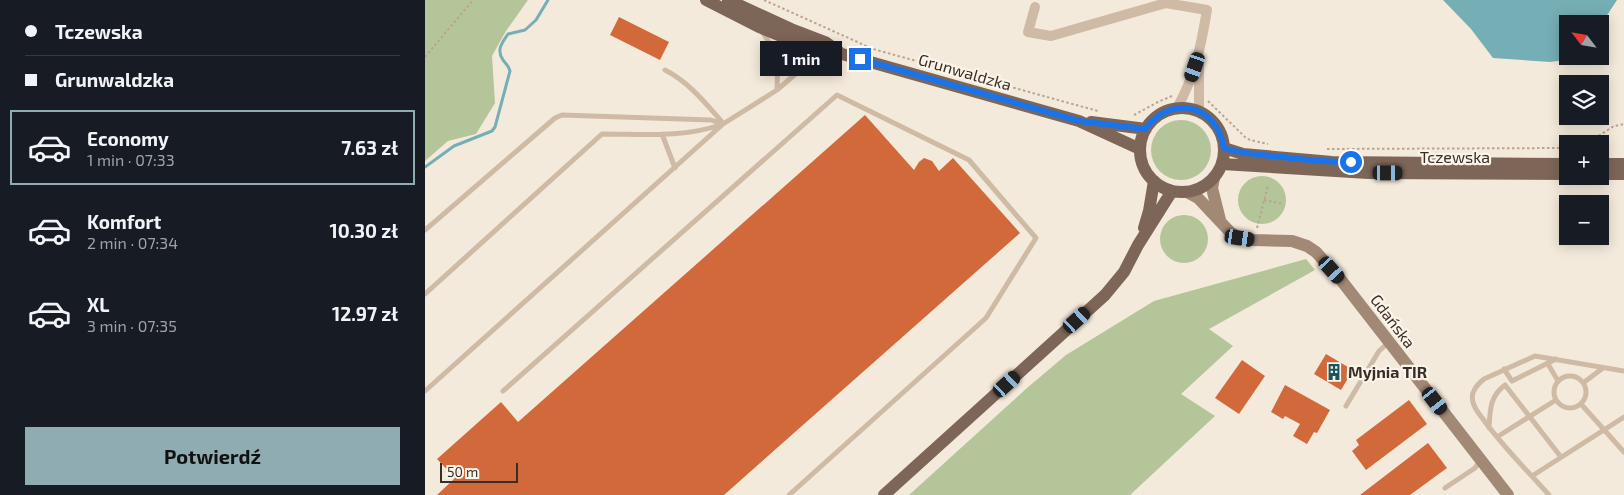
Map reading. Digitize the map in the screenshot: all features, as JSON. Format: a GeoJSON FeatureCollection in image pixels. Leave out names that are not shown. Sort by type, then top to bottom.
{"type":"FeatureCollection","features":[{"type":"Feature","properties":{"kind":"main road","name":"Grunwaldzka"},"geometry":{"type":"LineString","coordinates":[[706,0],[759,27],[821,52],[841,54],[1079,121],[1145,129]]}},
{"type":"Feature","properties":{"kind":"main road","name":"Grunwaldzka"},"geometry":{"type":"LineString","coordinates":[[728,0],[791,29],[825,42],[841,54]]}},
{"type":"Feature","properties":{"kind":"main road"},"geometry":{"type":"LineString","coordinates":[[1175,102],[1199,111],[1209,117],[1217,126],[1222,136],[1224,148],[1222,164],[1214,178],[1201,188],[1187,192],[1172,191],[1154,181],[1146,172],[1141,161],[1140,149],[1145,129],[1175,102]]}},
{"type":"Feature","properties":{"kind":"main road","name":"Grunwaldzka"},"geometry":{"type":"LineString","coordinates":[[1079,121],[1140,149]]}},
{"type":"Feature","properties":{"kind":"main road","name":"Tczewska"},"geometry":{"type":"LineString","coordinates":[[1224,148],[1243,154],[1332,162],[1559,164]]}},
{"type":"Feature","properties":{"kind":"main road","name":"Tczewska"},"geometry":{"type":"LineString","coordinates":[[1222,164],[1368,173],[1559,174]]}},
{"type":"Feature","properties":{"kind":"main road"},"geometry":{"type":"LineString","coordinates":[[1609,164],[1624,164]]}},
{"type":"Feature","properties":{"kind":"main road"},"geometry":{"type":"LineString","coordinates":[[1609,174],[1624,174]]}},
{"type":"Feature","properties":{"kind":"main road"},"geometry":{"type":"LineString","coordinates":[[1138,245],[1149,211],[1154,181]]}},
{"type":"Feature","properties":{"kind":"main road"},"geometry":{"type":"LineString","coordinates":[[884,495],[1105,294],[1124,272],[1138,245],[1172,191]]}},
{"type":"Feature","properties":{"kind":"street"},"geometry":{"type":"LineString","coordinates":[[1036,3],[1028,32],[1051,36],[1166,3],[1207,10],[1199,54],[1186,93],[1175,102]]}},
{"type":"Feature","properties":{"kind":"street"},"geometry":{"type":"LineString","coordinates":[[1199,54],[1199,111]]}},
{"type":"Feature","properties":{"kind":"street"},"geometry":{"type":"LineString","coordinates":[[1214,178],[1213,194],[1220,220]]}},
{"type":"Feature","properties":{"kind":"street","name":"Gdańska"},"geometry":{"type":"LineString","coordinates":[[1187,192],[1198,198],[1231,233],[1240,238],[1292,241],[1307,246],[1316,252],[1341,280],[1508,495]]}},
{"type":"Feature","properties":{"kind":"lane"},"geometry":{"type":"LineString","coordinates":[[759,27],[778,56],[777,90]]}},
{"type":"Feature","properties":{"kind":"lane"},"geometry":{"type":"LineString","coordinates":[[425,391],[723,124],[777,90],[821,52]]}},
{"type":"Feature","properties":{"kind":"lane"},"geometry":{"type":"LineString","coordinates":[[665,70],[678,77],[703,100],[723,124]]}},
{"type":"Feature","properties":{"kind":"lane"},"geometry":{"type":"LineString","coordinates":[[503,391],[837,95],[969,160],[1036,238],[987,318],[789,495]]}},
{"type":"Feature","properties":{"kind":"lane"},"geometry":{"type":"LineString","coordinates":[[425,230],[555,118],[561,115],[711,120],[723,124]]}},
{"type":"Feature","properties":{"kind":"lane"},"geometry":{"type":"LineString","coordinates":[[425,294],[602,134],[662,134],[703,131],[723,124]]}},
{"type":"Feature","properties":{"kind":"lane"},"geometry":{"type":"LineString","coordinates":[[662,134],[675,168]]}},
{"type":"Feature","properties":{"kind":"lane"},"geometry":{"type":"LineString","coordinates":[[1346,406],[1379,351],[1388,342]]}},
{"type":"Feature","properties":{"kind":"lane"},"geometry":{"type":"LineString","coordinates":[[1549,495],[1489,428],[1473,402],[1473,393],[1477,385],[1483,379],[1535,356],[1624,371]]}},
{"type":"Feature","properties":{"kind":"lane"},"geometry":{"type":"LineString","coordinates":[[1489,428],[1493,398],[1499,390],[1512,381],[1557,359]]}},
{"type":"Feature","properties":{"kind":"lane"},"geometry":{"type":"LineString","coordinates":[[1548,364],[1559,381]]}},
{"type":"Feature","properties":{"kind":"lane"},"geometry":{"type":"LineString","coordinates":[[1583,383],[1603,368]]}},
{"type":"Feature","properties":{"kind":"lane"},"geometry":{"type":"LineString","coordinates":[[1505,370],[1512,381]]}},
{"type":"Feature","properties":{"kind":"lane"},"geometry":{"type":"LineString","coordinates":[[1571,376],[1583,383],[1586,394],[1581,404],[1575,408],[1561,406],[1556,400],[1554,394],[1555,387],[1564,377],[1571,376]]}},
{"type":"Feature","properties":{"kind":"lane"},"geometry":{"type":"LineString","coordinates":[[1505,385],[1561,458]]}},
{"type":"Feature","properties":{"kind":"lane"},"geometry":{"type":"LineString","coordinates":[[1497,438],[1556,400]]}},
{"type":"Feature","properties":{"kind":"lane"},"geometry":{"type":"LineString","coordinates":[[1581,404],[1624,452]]}},
{"type":"Feature","properties":{"kind":"lane"},"geometry":{"type":"LineString","coordinates":[[1532,476],[1624,417]]}},
{"type":"Feature","properties":{"kind":"lane"},"geometry":{"type":"LineString","coordinates":[[1445,488],[1475,468],[1481,460]]}},
{"type":"Feature","properties":{"kind":"path"},"geometry":{"type":"LineString","coordinates":[[425,57],[473,0]]}},
{"type":"Feature","properties":{"kind":"path"},"geometry":{"type":"LineString","coordinates":[[764,0],[873,49],[1105,112]]}},
{"type":"Feature","properties":{"kind":"path"},"geometry":{"type":"LineString","coordinates":[[1203,96],[1245,137],[1268,144]]}},
{"type":"Feature","properties":{"kind":"path"},"geometry":{"type":"LineString","coordinates":[[1131,116],[1137,115],[1158,102],[1175,102]]}},
{"type":"Feature","properties":{"kind":"path"},"geometry":{"type":"LineString","coordinates":[[1600,135],[1615,126],[1624,124]]}},
{"type":"Feature","properties":{"kind":"path"},"geometry":{"type":"LineString","coordinates":[[1323,149],[1559,148]]}},
{"type":"Feature","properties":{"kind":"path"},"geometry":{"type":"LineString","coordinates":[[1254,240],[1268,185]]}},
{"type":"Feature","properties":{"kind":"path"},"geometry":{"type":"LineString","coordinates":[[1264,200],[1283,204]]}},
{"type":"Feature","properties":{"kind":"green space"},"geometry":{"type":"Polygon","coordinates":[[[425,0],[528,0],[506,31],[492,56],[495,103],[476,134],[448,141],[425,161],[425,0]]]}},
{"type":"Feature","properties":{"kind":"green space"},"geometry":{"type":"Polygon","coordinates":[[[1181,120],[1198,125],[1206,133],[1211,150],[1206,167],[1198,175],[1181,180],[1164,175],[1156,167],[1151,150],[1156,133],[1164,125],[1181,120]]]}},
{"type":"Feature","properties":{"kind":"green space"},"geometry":{"type":"Polygon","coordinates":[[[1262,176],[1271,178],[1279,183],[1284,191],[1286,200],[1284,209],[1279,217],[1271,222],[1262,224],[1253,222],[1245,217],[1240,209],[1238,200],[1240,191],[1245,183],[1253,178],[1262,176]]]}},
{"type":"Feature","properties":{"kind":"green space"},"geometry":{"type":"Polygon","coordinates":[[[1184,215],[1193,217],[1201,222],[1206,230],[1208,239],[1206,248],[1201,256],[1193,261],[1184,263],[1175,261],[1167,256],[1162,248],[1160,239],[1162,230],[1167,222],[1175,217],[1184,215]]]}},
{"type":"Feature","properties":{"kind":"green space"},"geometry":{"type":"Polygon","coordinates":[[[1306,259],[1315,270],[1209,329],[1233,346],[1181,394],[1215,416],[1130,495],[909,495],[1066,355],[1154,301],[1306,259]]]}},
{"type":"Feature","properties":{"kind":"water"},"geometry":{"type":"Polygon","coordinates":[[[1443,0],[1617,0],[1607,15],[1559,15],[1559,61],[1550,62],[1493,58],[1471,29],[1443,0]]]}},
{"type":"Feature","properties":{"kind":"building"},"geometry":{"type":"Polygon","coordinates":[[[619,17],[669,42],[660,60],[610,35],[619,17]]]}},
{"type":"Feature","properties":{"kind":"building"},"geometry":{"type":"Polygon","coordinates":[[[865,115],[914,170],[924,158],[932,161],[939,171],[953,158],[1020,233],[724,495],[437,495],[455,478],[437,459],[501,402],[518,422],[865,115]]]}},
{"type":"Feature","properties":{"kind":"building","name":"Myjnia TIR"},"geometry":{"type":"Polygon","coordinates":[[[1326,354],[1353,370],[1341,390],[1314,374],[1326,354]]]}},
{"type":"Feature","properties":{"kind":"building"},"geometry":{"type":"Polygon","coordinates":[[[1242,360],[1265,376],[1239,414],[1215,398],[1242,360]]]}},
{"type":"Feature","properties":{"kind":"building"},"geometry":{"type":"Polygon","coordinates":[[[1285,385],[1330,410],[1317,433],[1314,432],[1307,444],[1293,436],[1300,424],[1285,416],[1283,419],[1271,412],[1285,385]]]}},
{"type":"Feature","properties":{"kind":"building"},"geometry":{"type":"Polygon","coordinates":[[[1409,400],[1427,424],[1366,470],[1352,451],[1359,445],[1356,440],[1409,400]]]}},
{"type":"Feature","properties":{"kind":"building"},"geometry":{"type":"Polygon","coordinates":[[[1428,443],[1447,468],[1410,495],[1360,495],[1428,443]]]}},
{"type":"Feature","properties":{"kind":"waterway"},"geometry":{"type":"LineString","coordinates":[[425,167],[454,146],[492,131],[495,127],[510,71],[501,56],[501,47],[508,34],[525,30],[536,20],[548,0]]}},
{"type":"Feature","properties":{"kind":"place","name":"Myjnia TIR"},"geometry":{"type":"Point","coordinates":[1334,372]}},
{"type":"Feature","properties":{"kind":"route"},"geometry":{"type":"LineString","coordinates":[[860,59],[1079,121],[1145,129],[1151,121],[1168,110],[1177,108],[1192,109],[1209,117],[1217,126],[1222,136],[1224,148],[1227,149],[1243,154],[1351,162]]}}]}
